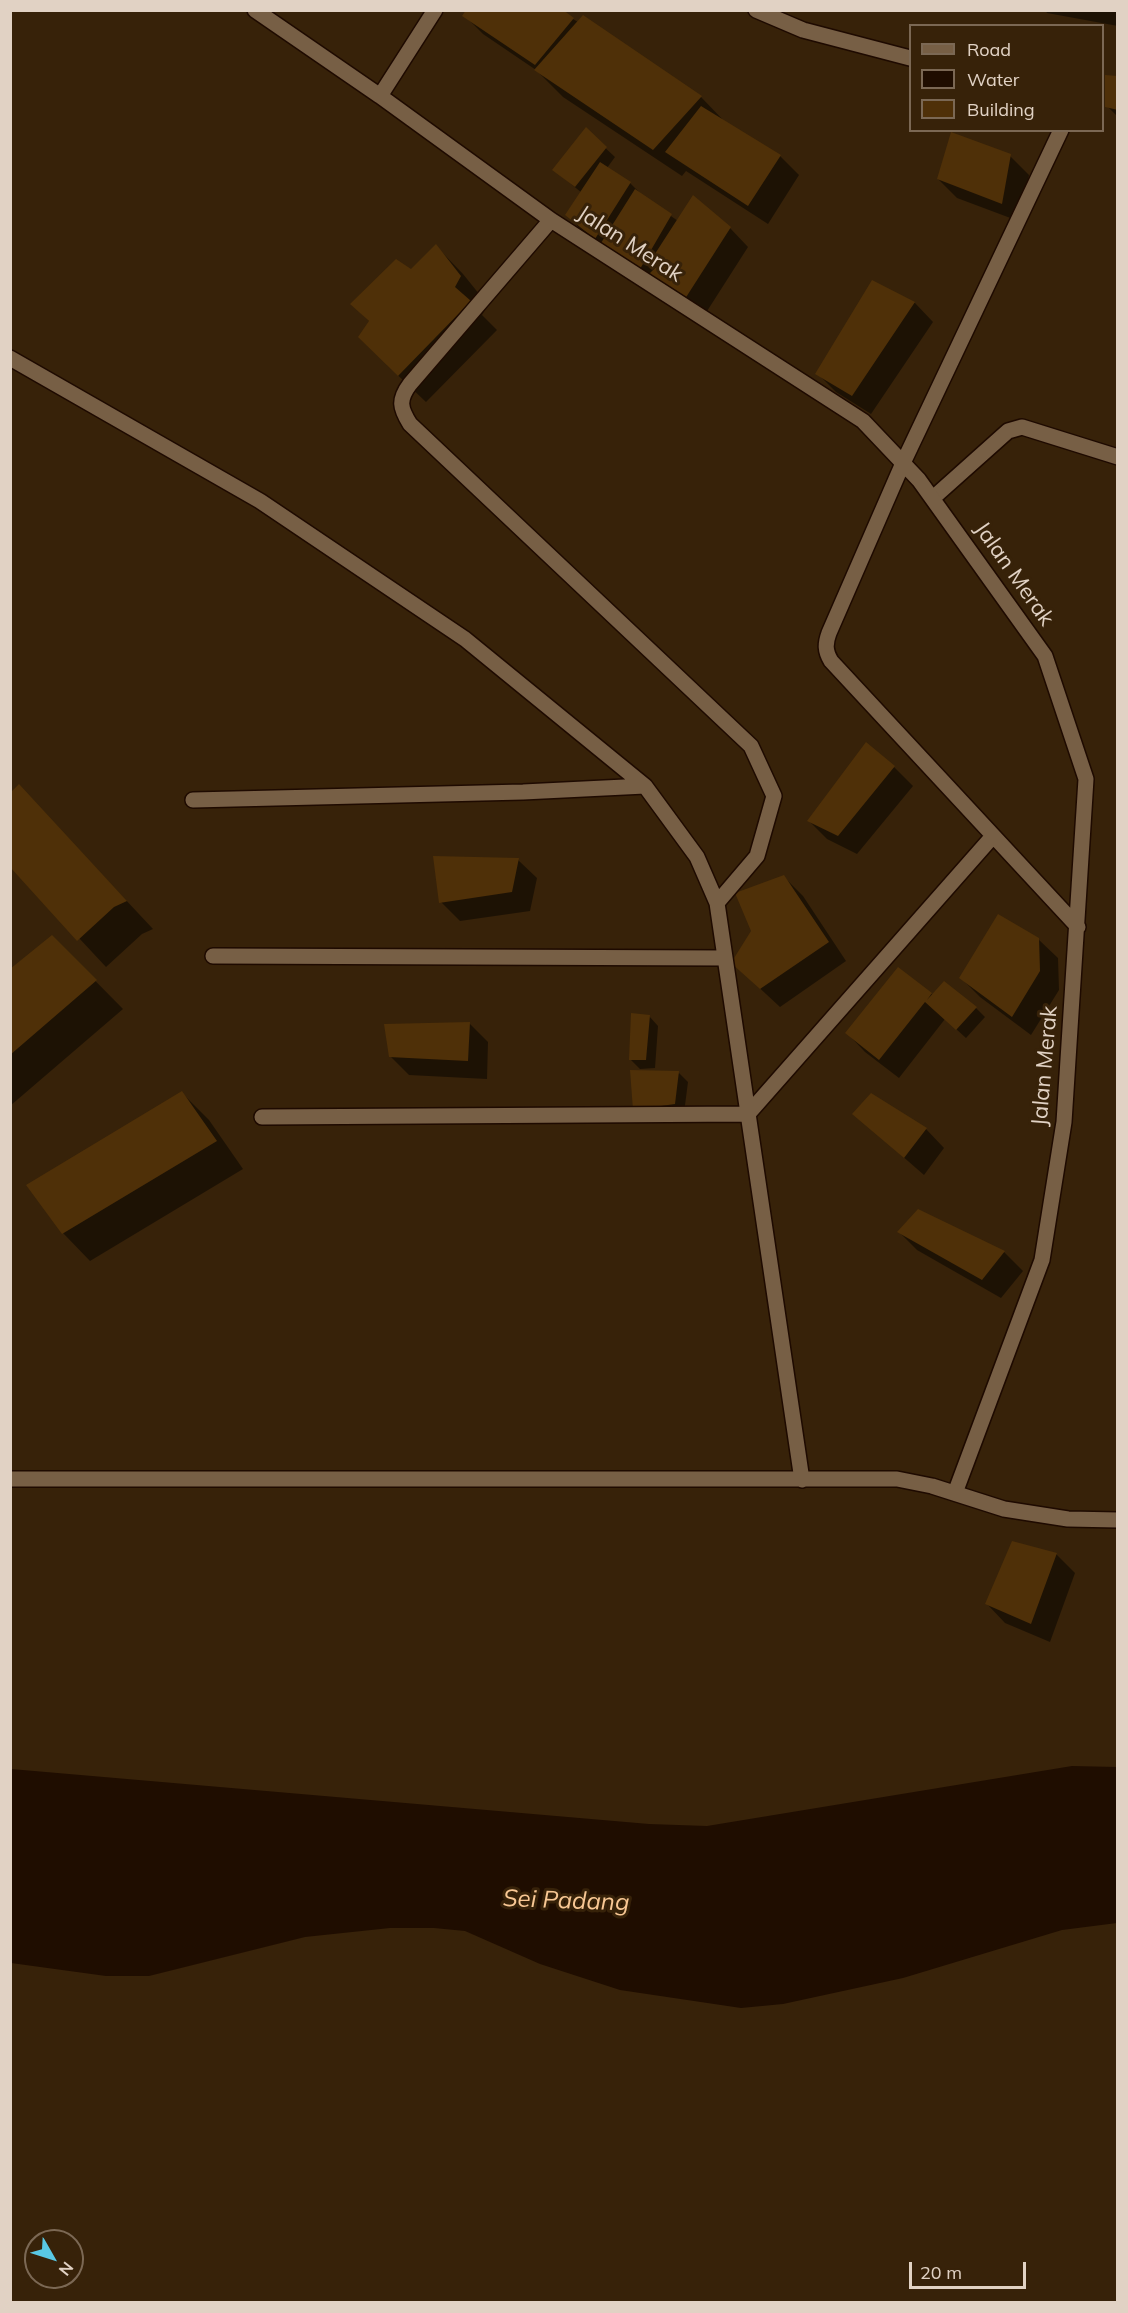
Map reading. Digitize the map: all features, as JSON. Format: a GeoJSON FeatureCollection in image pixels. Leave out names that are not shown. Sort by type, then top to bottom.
{"type":"FeatureCollection","features":[{"type":"Feature","properties":{"kind":"street","name":"Jalan Merak"},"geometry":{"type":"LineString","coordinates":[[255,10],[380,96],[552,220],[862,421],[933,498],[1045,656],[1086,779],[1064,1122],[1042,1260],[955,1493]]}},
{"type":"Feature","properties":{"kind":"street"},"geometry":{"type":"LineString","coordinates":[[380,96],[435,10]]}},
{"type":"Feature","properties":{"kind":"street"},"geometry":{"type":"LineString","coordinates":[[756,10],[803,30],[909,58]]}},
{"type":"Feature","properties":{"kind":"street"},"geometry":{"type":"LineString","coordinates":[[1060,132],[903,463],[829,633],[826,652],[831,661],[1078,927]]}},
{"type":"Feature","properties":{"kind":"street"},"geometry":{"type":"LineString","coordinates":[[552,220],[410,384],[400,401],[402,410],[410,424],[751,746],[774,796],[757,856],[717,903]]}},
{"type":"Feature","properties":{"kind":"street"},"geometry":{"type":"LineString","coordinates":[[10,358],[260,501],[456,632],[645,786],[697,857],[717,903],[802,1480]]}},
{"type":"Feature","properties":{"kind":"street"},"geometry":{"type":"LineString","coordinates":[[933,498],[1008,430],[1022,427],[1118,457]]}},
{"type":"Feature","properties":{"kind":"street"},"geometry":{"type":"LineString","coordinates":[[193,800],[522,792],[645,786]]}},
{"type":"Feature","properties":{"kind":"street"},"geometry":{"type":"LineString","coordinates":[[262,1117],[748,1114],[993,836]]}},
{"type":"Feature","properties":{"kind":"street"},"geometry":{"type":"LineString","coordinates":[[213,956],[725,958]]}},
{"type":"Feature","properties":{"kind":"street"},"geometry":{"type":"LineString","coordinates":[[10,1479],[897,1479],[955,1493],[1004,1509],[1068,1519],[1118,1520]]}},
{"type":"Feature","properties":{"kind":"water","name":"Sei Padang"},"geometry":{"type":"Polygon","coordinates":[[[1072,1766],[1117,1767],[1117,1923],[1062,1930],[903,1978],[783,2004],[741,2008],[620,1990],[540,1964],[465,1931],[434,1928],[390,1928],[305,1937],[149,1976],[106,1976],[11,1963],[11,1769],[649,1824],[707,1826],[1072,1766]]]}},
{"type":"Feature","properties":{"kind":"building"},"geometry":{"type":"Polygon","coordinates":[[[466,10],[563,10],[574,18],[535,65],[462,16],[466,10]]]}},
{"type":"Feature","properties":{"kind":"building"},"geometry":{"type":"Polygon","coordinates":[[[583,15],[702,96],[653,150],[534,70],[583,15]]]}},
{"type":"Feature","properties":{"kind":"building"},"geometry":{"type":"Polygon","coordinates":[[[1105,75],[1118,76],[1118,110],[1105,107],[1105,75]]]}},
{"type":"Feature","properties":{"kind":"building"},"geometry":{"type":"Polygon","coordinates":[[[701,106],[781,155],[748,206],[665,152],[701,106]]]}},
{"type":"Feature","properties":{"kind":"building"},"geometry":{"type":"Polygon","coordinates":[[[586,127],[607,147],[575,187],[552,170],[586,127]]]}},
{"type":"Feature","properties":{"kind":"building"},"geometry":{"type":"Polygon","coordinates":[[[951,132],[1011,154],[1002,204],[937,179],[951,132]]]}},
{"type":"Feature","properties":{"kind":"building"},"geometry":{"type":"Polygon","coordinates":[[[600,162],[631,182],[595,239],[565,215],[600,162]]]}},
{"type":"Feature","properties":{"kind":"building"},"geometry":{"type":"Polygon","coordinates":[[[635,189],[672,214],[640,269],[601,243],[635,189]]]}},
{"type":"Feature","properties":{"kind":"building"},"geometry":{"type":"Polygon","coordinates":[[[693,195],[731,227],[683,302],[647,276],[657,266],[651,260],[693,195]]]}},
{"type":"Feature","properties":{"kind":"building"},"geometry":{"type":"Polygon","coordinates":[[[436,244],[461,276],[455,287],[471,301],[398,376],[358,337],[369,321],[350,304],[396,259],[411,269],[436,244]]]}},
{"type":"Feature","properties":{"kind":"building"},"geometry":{"type":"Polygon","coordinates":[[[872,280],[915,302],[852,396],[815,374],[872,280]]]}},
{"type":"Feature","properties":{"kind":"building"},"geometry":{"type":"Polygon","coordinates":[[[866,742],[895,766],[838,836],[807,821],[866,742]]]}},
{"type":"Feature","properties":{"kind":"building"},"geometry":{"type":"Polygon","coordinates":[[[19,784],[127,901],[114,907],[77,941],[10,867],[10,793],[19,784]]]}},
{"type":"Feature","properties":{"kind":"building"},"geometry":{"type":"Polygon","coordinates":[[[433,856],[519,858],[512,892],[439,903],[433,856]]]}},
{"type":"Feature","properties":{"kind":"building"},"geometry":{"type":"Polygon","coordinates":[[[784,875],[829,942],[760,989],[731,963],[751,931],[735,893],[784,875]]]}},
{"type":"Feature","properties":{"kind":"building"},"geometry":{"type":"Polygon","coordinates":[[[998,914],[1039,938],[1040,971],[1012,1017],[959,978],[998,914]]]}},
{"type":"Feature","properties":{"kind":"building"},"geometry":{"type":"Polygon","coordinates":[[[52,935],[97,980],[10,1055],[10,969],[52,935]]]}},
{"type":"Feature","properties":{"kind":"building"},"geometry":{"type":"Polygon","coordinates":[[[898,967],[932,993],[927,1000],[944,981],[977,1007],[956,1030],[925,1002],[879,1060],[845,1033],[898,967]]]}},
{"type":"Feature","properties":{"kind":"building"},"geometry":{"type":"Polygon","coordinates":[[[631,1013],[650,1015],[646,1060],[629,1060],[631,1013]]]}},
{"type":"Feature","properties":{"kind":"building"},"geometry":{"type":"Polygon","coordinates":[[[470,1022],[468,1061],[389,1057],[384,1024],[470,1022]]]}},
{"type":"Feature","properties":{"kind":"building"},"geometry":{"type":"Polygon","coordinates":[[[630,1070],[679,1071],[675,1104],[633,1110],[630,1070]]]}},
{"type":"Feature","properties":{"kind":"building"},"geometry":{"type":"Polygon","coordinates":[[[182,1091],[217,1141],[62,1234],[26,1185],[182,1091]]]}},
{"type":"Feature","properties":{"kind":"building"},"geometry":{"type":"Polygon","coordinates":[[[871,1093],[927,1128],[904,1158],[852,1114],[871,1093]]]}},
{"type":"Feature","properties":{"kind":"building"},"geometry":{"type":"Polygon","coordinates":[[[918,1209],[1005,1251],[982,1280],[897,1232],[918,1209]]]}},
{"type":"Feature","properties":{"kind":"building"},"geometry":{"type":"Polygon","coordinates":[[[1012,1541],[1057,1553],[1031,1624],[985,1604],[1012,1541]]]}}]}
